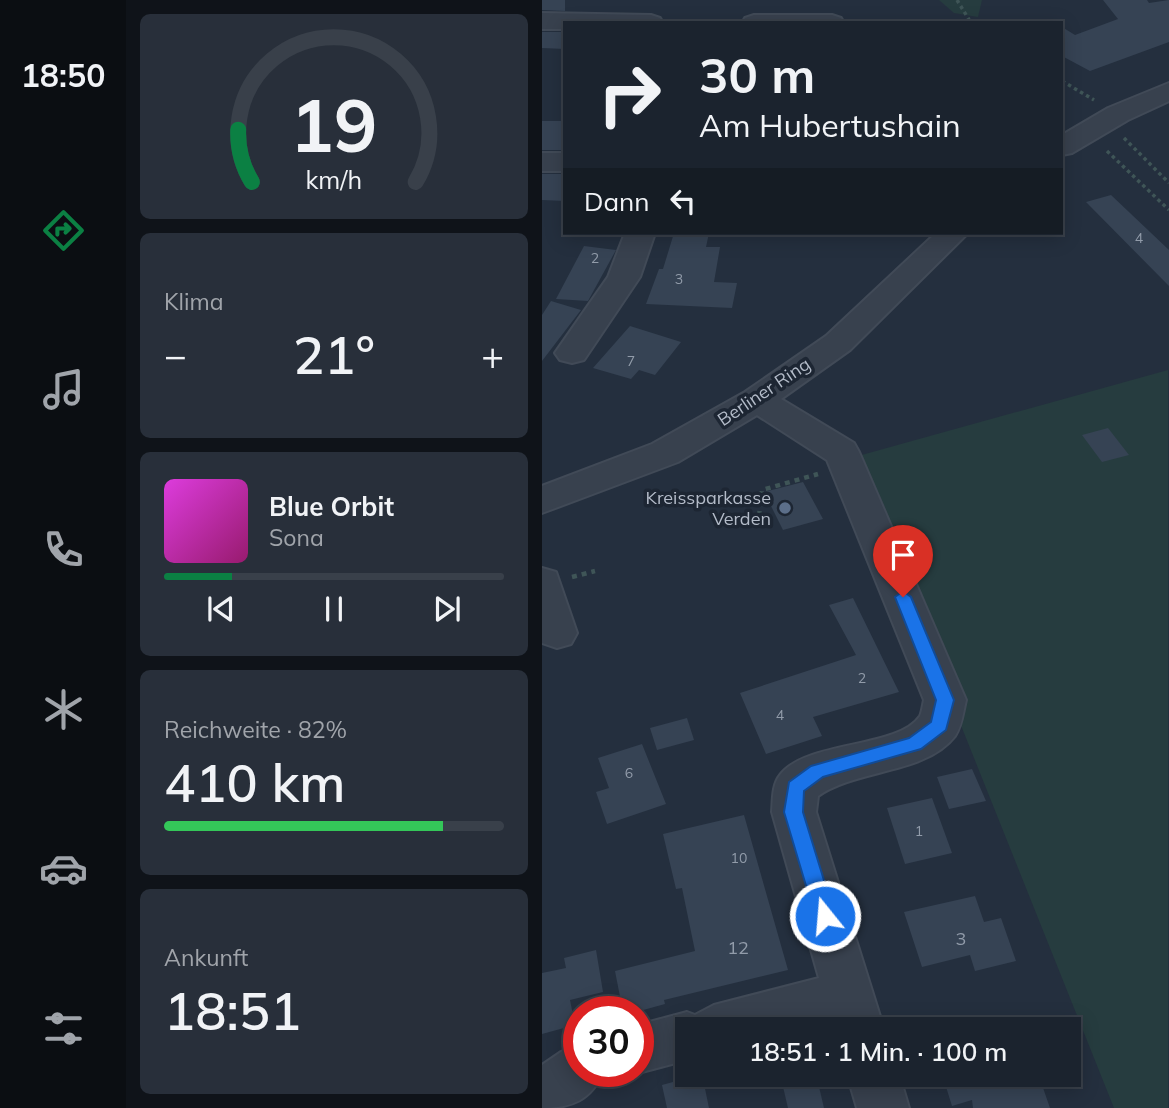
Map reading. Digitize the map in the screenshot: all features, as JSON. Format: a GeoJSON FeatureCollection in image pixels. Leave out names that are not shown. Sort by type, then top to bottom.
{"type":"FeatureCollection","features":[{"type":"Feature","properties":{"kind":"street"},"geometry":{"type":"LineString","coordinates":[[758,21],[779,11],[823,21]]}},
{"type":"Feature","properties":{"kind":"street"},"geometry":{"type":"LineString","coordinates":[[542,21],[563,21]]}},
{"type":"Feature","properties":{"kind":"street"},"geometry":{"type":"LineString","coordinates":[[1063,147],[1118,114],[1168,92]]}},
{"type":"Feature","properties":{"kind":"street"},"geometry":{"type":"LineString","coordinates":[[542,162],[563,162]]}},
{"type":"Feature","properties":{"kind":"street"},"geometry":{"type":"LineString","coordinates":[[572,353],[624,277],[639,235]]}},
{"type":"Feature","properties":{"kind":"street","name":"Berliner Ring"},"geometry":{"type":"LineString","coordinates":[[542,500],[665,453],[757,400],[838,343],[951,235]]}},
{"type":"Feature","properties":{"kind":"street"},"geometry":{"type":"LineString","coordinates":[[757,400],[841,452],[851,469],[945,700],[939,725],[915,744],[818,772],[796,788],[794,812],[854,1011],[807,1017]]}},
{"type":"Feature","properties":{"kind":"street"},"geometry":{"type":"LineString","coordinates":[[542,582],[557,633]]}},
{"type":"Feature","properties":{"kind":"street"},"geometry":{"type":"LineString","coordinates":[[654,1045],[675,1039]]}},
{"type":"Feature","properties":{"kind":"street"},"geometry":{"type":"LineString","coordinates":[[542,1095],[563,1080]]}},
{"type":"Feature","properties":{"kind":"street"},"geometry":{"type":"LineString","coordinates":[[877,1087],[883,1108]]}},
{"type":"Feature","properties":{"kind":"path"},"geometry":{"type":"LineString","coordinates":[[957,0],[970,21]]}},
{"type":"Feature","properties":{"kind":"path"},"geometry":{"type":"LineString","coordinates":[[1063,82],[1104,106]]}},
{"type":"Feature","properties":{"kind":"path"},"geometry":{"type":"LineString","coordinates":[[1119,133],[1168,183]]}},
{"type":"Feature","properties":{"kind":"path"},"geometry":{"type":"LineString","coordinates":[[1107,151],[1168,210]]}},
{"type":"Feature","properties":{"kind":"path"},"geometry":{"type":"LineString","coordinates":[[759,516],[762,490],[816,476],[827,460],[841,452]]}},
{"type":"Feature","properties":{"kind":"green space"},"geometry":{"type":"Polygon","coordinates":[[[939,0],[982,0],[978,17],[954,13],[939,0]]]}},
{"type":"Feature","properties":{"kind":"green space"},"geometry":{"type":"Polygon","coordinates":[[[1168,370],[1168,1108],[1114,1108],[1081,1026],[1081,1017],[1078,1017],[954,708],[858,456],[1168,370]]]}},
{"type":"Feature","properties":{"kind":"building"},"geometry":{"type":"Polygon","coordinates":[[[542,0],[565,0],[565,11],[542,10],[542,0]]]}},
{"type":"Feature","properties":{"kind":"building"},"geometry":{"type":"Polygon","coordinates":[[[1103,0],[1147,0],[1149,3],[1169,0],[1169,42],[1090,71],[1063,57],[1063,28],[1075,35],[1118,19],[1103,0]]]}},
{"type":"Feature","properties":{"kind":"building"},"geometry":{"type":"Polygon","coordinates":[[[542,32],[563,32],[563,49],[542,48],[542,32]]]}},
{"type":"Feature","properties":{"kind":"building"},"geometry":{"type":"Polygon","coordinates":[[[542,121],[563,121],[563,150],[542,150],[542,121]]]}},
{"type":"Feature","properties":{"kind":"building"},"geometry":{"type":"Polygon","coordinates":[[[542,174],[563,174],[563,201],[542,200],[542,174]]]}},
{"type":"Feature","properties":{"kind":"building"},"geometry":{"type":"Polygon","coordinates":[[[1111,195],[1169,250],[1169,286],[1086,202],[1111,195]]]}},
{"type":"Feature","properties":{"kind":"building"},"geometry":{"type":"Polygon","coordinates":[[[673,235],[709,235],[706,247],[720,247],[714,282],[737,283],[732,308],[646,304],[659,269],[663,269],[673,235]]]}},
{"type":"Feature","properties":{"kind":"building"},"geometry":{"type":"Polygon","coordinates":[[[584,246],[616,250],[588,301],[556,299],[584,246]]]}},
{"type":"Feature","properties":{"kind":"building"},"geometry":{"type":"Polygon","coordinates":[[[551,301],[581,310],[542,361],[542,315],[551,301]]]}},
{"type":"Feature","properties":{"kind":"building"},"geometry":{"type":"Polygon","coordinates":[[[630,326],[681,342],[655,375],[639,370],[631,379],[593,368],[630,326]]]}},
{"type":"Feature","properties":{"kind":"building"},"geometry":{"type":"Polygon","coordinates":[[[1108,428],[1129,455],[1102,462],[1082,435],[1108,428]]]}},
{"type":"Feature","properties":{"kind":"building"},"geometry":{"type":"Polygon","coordinates":[[[803,482],[823,519],[783,530],[764,492],[803,482]]]}},
{"type":"Feature","properties":{"kind":"building"},"geometry":{"type":"Polygon","coordinates":[[[853,598],[899,692],[813,717],[822,736],[766,754],[740,693],[856,655],[829,605],[853,598]]]}},
{"type":"Feature","properties":{"kind":"building"},"geometry":{"type":"Polygon","coordinates":[[[687,718],[694,740],[657,750],[650,728],[687,718]]]}},
{"type":"Feature","properties":{"kind":"building"},"geometry":{"type":"Polygon","coordinates":[[[642,744],[666,804],[607,824],[596,792],[609,788],[598,758],[642,744]]]}},
{"type":"Feature","properties":{"kind":"building"},"geometry":{"type":"Polygon","coordinates":[[[972,769],[986,801],[949,809],[937,777],[972,769]]]}},
{"type":"Feature","properties":{"kind":"building"},"geometry":{"type":"Polygon","coordinates":[[[932,798],[952,853],[905,864],[887,808],[932,798]]]}},
{"type":"Feature","properties":{"kind":"building"},"geometry":{"type":"Polygon","coordinates":[[[744,815],[788,970],[664,1000],[665,1004],[654,1007],[654,996],[620,996],[615,971],[695,951],[682,888],[676,889],[663,834],[744,815]]]}},
{"type":"Feature","properties":{"kind":"building"},"geometry":{"type":"Polygon","coordinates":[[[975,896],[984,922],[1001,918],[1016,961],[975,971],[970,955],[922,967],[904,912],[975,896]]]}},
{"type":"Feature","properties":{"kind":"building"},"geometry":{"type":"Polygon","coordinates":[[[596,950],[603,992],[586,996],[563,996],[563,1028],[542,1034],[542,973],[566,968],[564,958],[596,950]]]}},
{"type":"Feature","properties":{"kind":"building"},"geometry":{"type":"Polygon","coordinates":[[[675,1081],[675,1087],[705,1087],[709,1108],[667,1108],[662,1085],[675,1081]]]}},
{"type":"Feature","properties":{"kind":"building"},"geometry":{"type":"Polygon","coordinates":[[[783,1087],[819,1087],[824,1108],[788,1108],[783,1087]]]}},
{"type":"Feature","properties":{"kind":"building"},"geometry":{"type":"Polygon","coordinates":[[[946,1087],[1043,1087],[1050,1108],[973,1108],[972,1100],[952,1106],[946,1087]]]}},
{"type":"Feature","properties":{"kind":"place","name":"Kreissparkasse Verden"},"geometry":{"type":"Point","coordinates":[785,508]}},
{"type":"Feature","properties":{"kind":"route"},"geometry":{"type":"LineString","coordinates":[[825,916],[794,812],[796,788],[818,772],[915,744],[939,725],[945,700],[903,597]]}}]}
